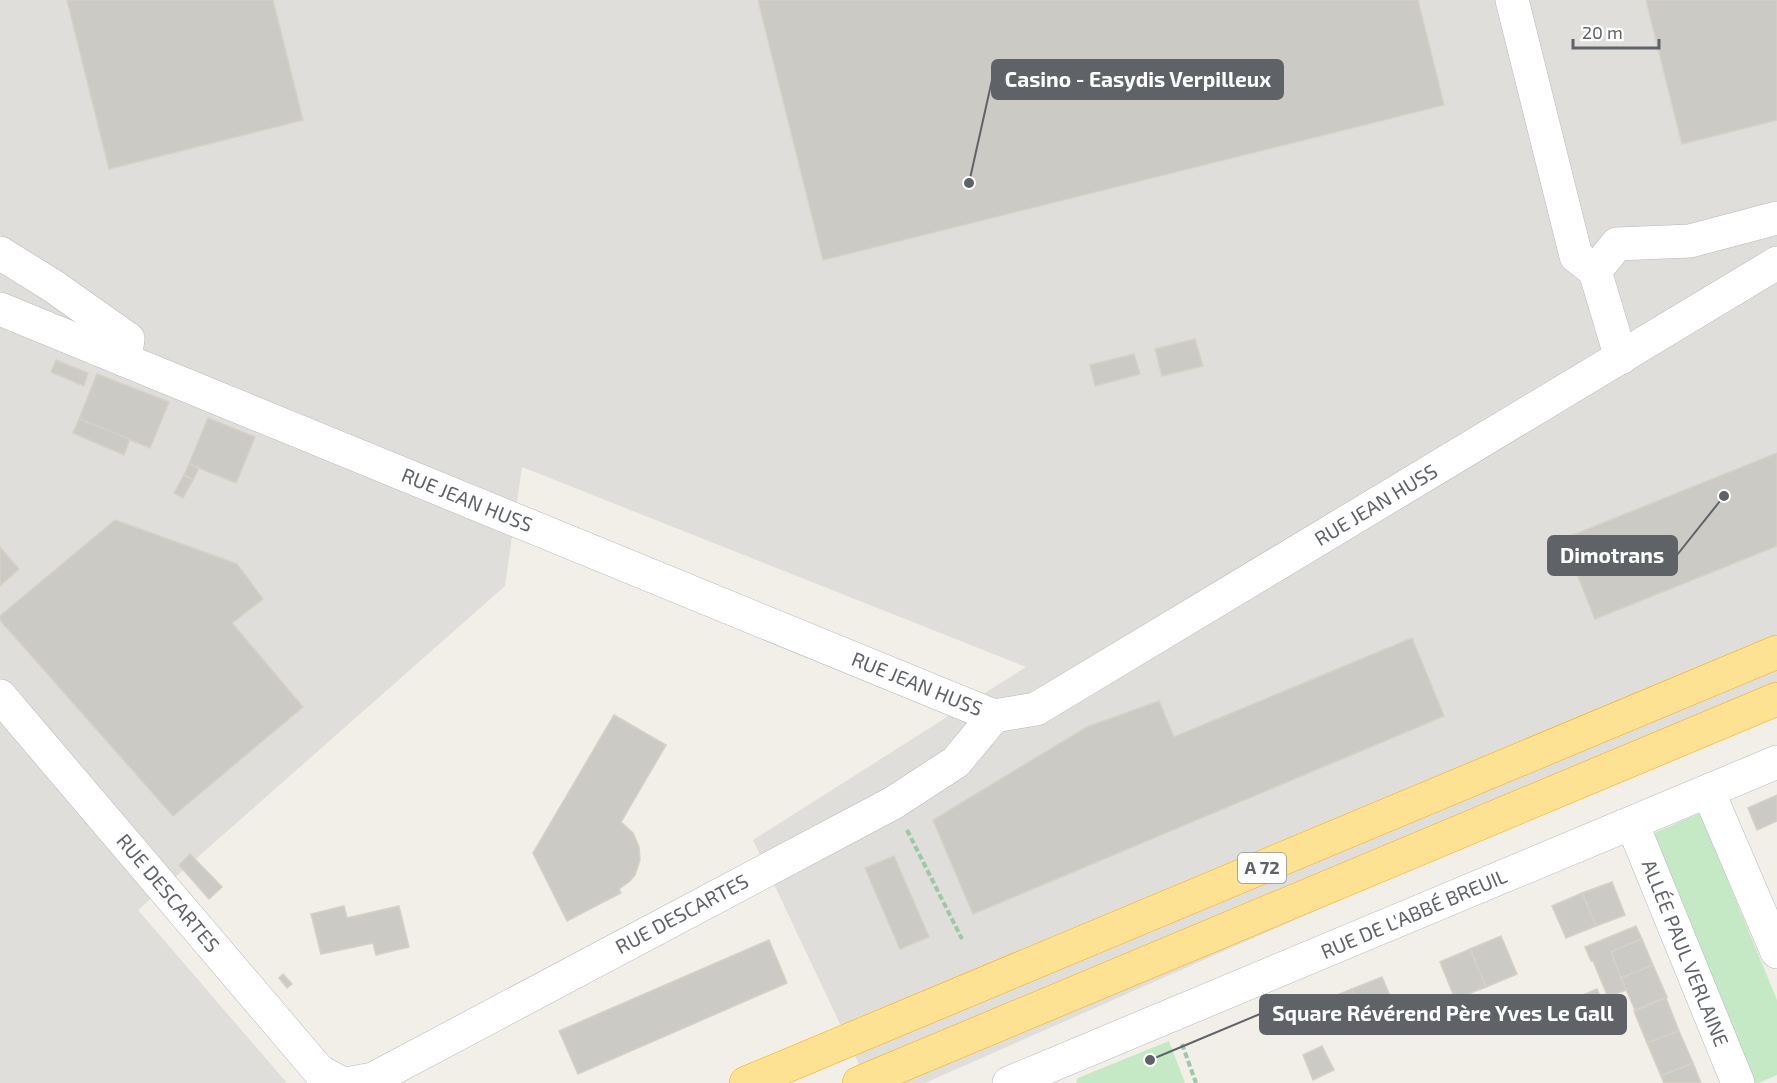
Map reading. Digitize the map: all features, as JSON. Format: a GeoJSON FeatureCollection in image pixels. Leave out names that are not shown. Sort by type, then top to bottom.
{"type":"FeatureCollection","features":[{"type":"Feature","properties":{"kind":"highway","name":"A 72"},"geometry":{"type":"LineString","coordinates":[[746,1083],[1777,652]]}},
{"type":"Feature","properties":{"kind":"highway","name":"A 72"},"geometry":{"type":"LineString","coordinates":[[859,1083],[1777,699]]}},
{"type":"Feature","properties":{"kind":"street"},"geometry":{"type":"LineString","coordinates":[[1512,0],[1576,256],[1595,272],[1621,358]]}},
{"type":"Feature","properties":{"kind":"street"},"geometry":{"type":"LineString","coordinates":[[1595,272],[1617,244],[1690,241],[1777,218]]}},
{"type":"Feature","properties":{"kind":"street"},"geometry":{"type":"LineString","coordinates":[[0,253],[53,286],[128,339],[125,360]]}},
{"type":"Feature","properties":{"kind":"street","name":"RUE JEAN HUSS"},"geometry":{"type":"LineString","coordinates":[[0,309],[994,716],[1036,710],[1777,263]]}},
{"type":"Feature","properties":{"kind":"street","name":"RUE DESCARTES"},"geometry":{"type":"LineString","coordinates":[[0,696],[320,1071],[341,1083]]}},
{"type":"Feature","properties":{"kind":"street","name":"RUE DESCARTES"},"geometry":{"type":"LineString","coordinates":[[365,1082],[892,803],[956,762],[994,716]]}},
{"type":"Feature","properties":{"kind":"street","name":"RUE DE L'ABBÉ BREUIL"},"geometry":{"type":"LineString","coordinates":[[1009,1083],[1054,1074],[1170,1016],[1777,762]]}},
{"type":"Feature","properties":{"kind":"street"},"geometry":{"type":"LineString","coordinates":[[1708,791],[1777,952]]}},
{"type":"Feature","properties":{"kind":"street","name":"ALLÉE PAUL VERLAINE"},"geometry":{"type":"LineString","coordinates":[[1632,823],[1738,1083]]}},
{"type":"Feature","properties":{"kind":"path"},"geometry":{"type":"LineString","coordinates":[[892,803],[962,939]]}},
{"type":"Feature","properties":{"kind":"path"},"geometry":{"type":"LineString","coordinates":[[1170,1016],[1196,1083]]}},
{"type":"Feature","properties":{"kind":"shaded area"},"geometry":{"type":"Polygon","coordinates":[[[0,0],[1777,0],[1777,707],[925,1083],[868,1083],[753,840],[1026,667],[522,467],[505,586],[138,910],[287,1083],[0,1083],[0,0]]]}},
{"type":"Feature","properties":{"kind":"green space"},"geometry":{"type":"Polygon","coordinates":[[[1700,813],[1777,1000],[1777,1075],[1758,1083],[1755,1083],[1652,834],[1700,813]]]}},
{"type":"Feature","properties":{"kind":"green space"},"geometry":{"type":"Polygon","coordinates":[[[1169,1041],[1185,1083],[1076,1083],[1078,1078],[1169,1041]]]}},
{"type":"Feature","properties":{"kind":"building"},"geometry":{"type":"Polygon","coordinates":[[[67,0],[273,0],[303,120],[109,169],[67,0]]]}},
{"type":"Feature","properties":{"kind":"building"},"geometry":{"type":"Polygon","coordinates":[[[758,0],[1418,0],[1444,105],[823,260],[758,0]]]}},
{"type":"Feature","properties":{"kind":"building"},"geometry":{"type":"Polygon","coordinates":[[[1646,0],[1777,0],[1777,120],[1682,144],[1646,0]]]}},
{"type":"Feature","properties":{"kind":"building"},"geometry":{"type":"Polygon","coordinates":[[[1195,339],[1203,366],[1162,376],[1155,349],[1195,339]]]}},
{"type":"Feature","properties":{"kind":"building"},"geometry":{"type":"Polygon","coordinates":[[[1134,354],[1140,374],[1095,386],[1090,365],[1134,354]]]}},
{"type":"Feature","properties":{"kind":"building"},"geometry":{"type":"Polygon","coordinates":[[[56,360],[88,373],[84,386],[51,372],[56,360]]]}},
{"type":"Feature","properties":{"kind":"building"},"geometry":{"type":"Polygon","coordinates":[[[97,374],[169,402],[150,448],[79,419],[97,374]]]}},
{"type":"Feature","properties":{"kind":"building"},"geometry":{"type":"Polygon","coordinates":[[[208,418],[255,437],[236,483],[189,464],[208,418]]]}},
{"type":"Feature","properties":{"kind":"building"},"geometry":{"type":"Polygon","coordinates":[[[79,419],[130,439],[124,455],[73,433],[79,419]]]}},
{"type":"Feature","properties":{"kind":"building"},"geometry":{"type":"Polygon","coordinates":[[[1777,453],[1777,546],[1595,619],[1563,539],[1777,453]]]}},
{"type":"Feature","properties":{"kind":"building"},"geometry":{"type":"Polygon","coordinates":[[[189,464],[199,468],[193,480],[184,475],[189,464]]]}},
{"type":"Feature","properties":{"kind":"building"},"geometry":{"type":"Polygon","coordinates":[[[184,475],[193,480],[183,498],[174,493],[184,475]]]}},
{"type":"Feature","properties":{"kind":"building"},"geometry":{"type":"Polygon","coordinates":[[[115,520],[237,564],[263,599],[232,623],[303,707],[173,816],[0,620],[0,616],[115,520]]]}},
{"type":"Feature","properties":{"kind":"building"},"geometry":{"type":"Polygon","coordinates":[[[0,547],[19,569],[0,586],[0,547]]]}},
{"type":"Feature","properties":{"kind":"building"},"geometry":{"type":"Polygon","coordinates":[[[1412,638],[1444,716],[973,914],[933,820],[1087,727],[1159,701],[1174,737],[1412,638]]]}},
{"type":"Feature","properties":{"kind":"building"},"geometry":{"type":"Polygon","coordinates":[[[614,715],[666,745],[621,822],[633,833],[639,847],[640,860],[635,875],[619,889],[621,893],[567,921],[533,853],[614,715]]]}},
{"type":"Feature","properties":{"kind":"building"},"geometry":{"type":"Polygon","coordinates":[[[1777,795],[1777,821],[1757,830],[1748,808],[1777,795]]]}},
{"type":"Feature","properties":{"kind":"building"},"geometry":{"type":"Polygon","coordinates":[[[190,854],[222,887],[209,899],[179,865],[190,854]]]}},
{"type":"Feature","properties":{"kind":"building"},"geometry":{"type":"Polygon","coordinates":[[[894,856],[929,937],[900,949],[865,868],[894,856]]]}},
{"type":"Feature","properties":{"kind":"building"},"geometry":{"type":"Polygon","coordinates":[[[1612,882],[1625,915],[1596,926],[1582,893],[1612,882]]]}},
{"type":"Feature","properties":{"kind":"building"},"geometry":{"type":"Polygon","coordinates":[[[1582,893],[1596,926],[1566,938],[1552,906],[1582,893]]]}},
{"type":"Feature","properties":{"kind":"building"},"geometry":{"type":"Polygon","coordinates":[[[344,906],[347,918],[399,906],[409,947],[376,955],[373,943],[321,954],[311,914],[344,906]]]}},
{"type":"Feature","properties":{"kind":"building"},"geometry":{"type":"Polygon","coordinates":[[[1636,926],[1642,939],[1611,952],[1626,990],[1608,997],[1585,947],[1636,926]]]}},
{"type":"Feature","properties":{"kind":"building"},"geometry":{"type":"Polygon","coordinates":[[[1501,936],[1517,974],[1486,987],[1470,949],[1501,936]]]}},
{"type":"Feature","properties":{"kind":"building"},"geometry":{"type":"Polygon","coordinates":[[[1642,939],[1653,965],[1621,978],[1611,952],[1642,939]]]}},
{"type":"Feature","properties":{"kind":"building"},"geometry":{"type":"Polygon","coordinates":[[[769,940],[787,983],[578,1074],[559,1031],[769,940]]]}},
{"type":"Feature","properties":{"kind":"building"},"geometry":{"type":"Polygon","coordinates":[[[1470,949],[1486,987],[1455,999],[1440,962],[1470,949]]]}},
{"type":"Feature","properties":{"kind":"building"},"geometry":{"type":"Polygon","coordinates":[[[1653,965],[1667,997],[1635,1010],[1621,978],[1653,965]]]}},
{"type":"Feature","properties":{"kind":"building"},"geometry":{"type":"Polygon","coordinates":[[[283,974],[292,984],[287,988],[279,978],[283,974]]]}},
{"type":"Feature","properties":{"kind":"building"},"geometry":{"type":"Polygon","coordinates":[[[1382,977],[1396,1010],[1366,1022],[1352,989],[1382,977]]]}},
{"type":"Feature","properties":{"kind":"building"},"geometry":{"type":"Polygon","coordinates":[[[1352,989],[1366,1022],[1337,1034],[1322,1001],[1352,989]]]}},
{"type":"Feature","properties":{"kind":"building"},"geometry":{"type":"Polygon","coordinates":[[[1597,989],[1607,1012],[1566,1029],[1557,1006],[1597,989]]]}},
{"type":"Feature","properties":{"kind":"building"},"geometry":{"type":"Polygon","coordinates":[[[1666,998],[1679,1031],[1647,1043],[1634,1011],[1666,998]]]}},
{"type":"Feature","properties":{"kind":"building"},"geometry":{"type":"Polygon","coordinates":[[[1679,1031],[1693,1063],[1661,1076],[1647,1043],[1679,1031]]]}},
{"type":"Feature","properties":{"kind":"building"},"geometry":{"type":"Polygon","coordinates":[[[1322,1046],[1334,1070],[1313,1080],[1303,1055],[1322,1046]]]}},
{"type":"Feature","properties":{"kind":"building"},"geometry":{"type":"Polygon","coordinates":[[[1693,1063],[1701,1083],[1664,1083],[1661,1076],[1693,1063]]]}},
{"type":"Feature","properties":{"kind":"place","name":"Casino - Easydis Verpilleux"},"geometry":{"type":"Point","coordinates":[969,183]}},
{"type":"Feature","properties":{"kind":"place","name":"Dimotrans"},"geometry":{"type":"Point","coordinates":[1724,496]}},
{"type":"Feature","properties":{"kind":"place","name":"Square Révérend Père Yves Le Gall"},"geometry":{"type":"Point","coordinates":[1150,1060]}}]}
